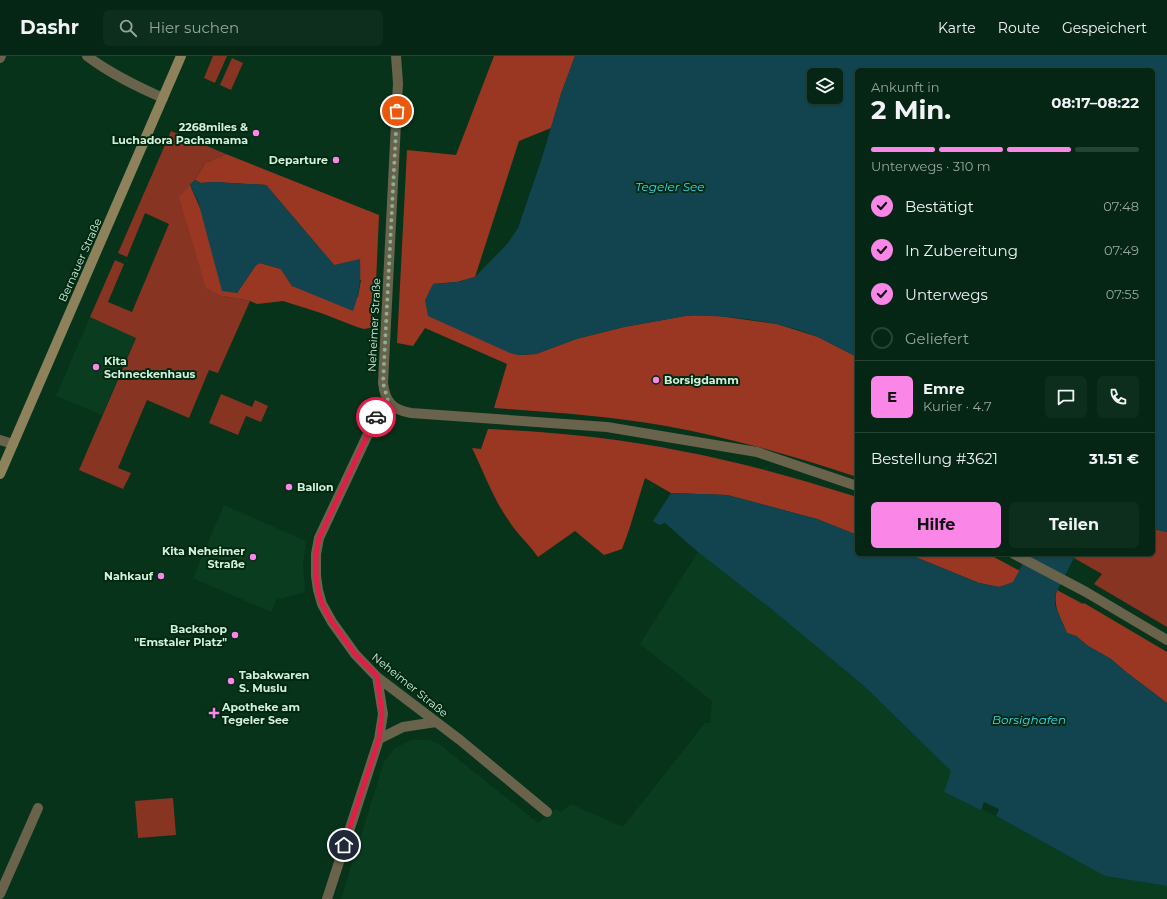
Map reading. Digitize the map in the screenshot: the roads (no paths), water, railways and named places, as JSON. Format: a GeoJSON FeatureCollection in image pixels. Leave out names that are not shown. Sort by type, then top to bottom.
{"type":"FeatureCollection","features":[{"type":"Feature","properties":{"kind":"main road","name":"Bernauer Straße"},"geometry":{"type":"LineString","coordinates":[[0,474],[182,56]]}},
{"type":"Feature","properties":{"kind":"street"},"geometry":{"type":"LineString","coordinates":[[87,56],[124,80],[163,98]]}},
{"type":"Feature","properties":{"kind":"street","name":"Neheimer Straße"},"geometry":{"type":"LineString","coordinates":[[396,56],[398,83],[383,383],[388,401],[376,417],[319,538],[316,554],[316,576],[318,590],[322,604],[332,622],[355,654],[377,676],[547,812]]}},
{"type":"Feature","properties":{"kind":"street"},"geometry":{"type":"LineString","coordinates":[[388,401],[399,411],[411,413],[607,427],[757,452],[855,485]]}},
{"type":"Feature","properties":{"kind":"street"},"geometry":{"type":"LineString","coordinates":[[0,440],[13,444]]}},
{"type":"Feature","properties":{"kind":"street"},"geometry":{"type":"LineString","coordinates":[[1018,556],[1086,592],[1167,640]]}},
{"type":"Feature","properties":{"kind":"street"},"geometry":{"type":"LineString","coordinates":[[327,899],[379,739],[382,714],[377,676]]}},
{"type":"Feature","properties":{"kind":"street"},"geometry":{"type":"LineString","coordinates":[[379,739],[403,727],[436,722]]}},
{"type":"Feature","properties":{"kind":"street"},"geometry":{"type":"LineString","coordinates":[[0,894],[38,808]]}},
{"type":"Feature","properties":{"kind":"water","name":"Tegeler See"},"geometry":{"type":"Polygon","coordinates":[[[575,56],[1167,56],[1167,532],[1155,529],[1155,68],[855,68],[855,356],[833,344],[803,331],[753,320],[718,316],[685,316],[624,327],[576,339],[536,354],[518,355],[510,353],[428,316],[425,300],[433,284],[457,282],[475,277],[508,243],[518,228],[541,161],[561,94],[575,56]]]}},
{"type":"Feature","properties":{"kind":"water"},"geometry":{"type":"Polygon","coordinates":[[[195,180],[201,183],[214,182],[266,185],[334,265],[360,259],[360,286],[353,311],[292,286],[281,269],[260,263],[256,265],[237,293],[222,291],[198,201],[190,185],[195,180]]]}},
{"type":"Feature","properties":{"kind":"water","name":"Borsighafen"},"geometry":{"type":"Polygon","coordinates":[[[671,493],[727,495],[817,519],[855,534],[855,556],[913,556],[979,583],[999,587],[1013,582],[1027,556],[1075,556],[1055,595],[1055,605],[1067,633],[1076,636],[1088,646],[1111,659],[1167,703],[1167,886],[1105,876],[996,816],[999,809],[984,802],[981,810],[944,792],[951,771],[864,686],[775,612],[698,552],[665,523],[659,525],[653,521],[671,493]]]}},
{"type":"Feature","properties":{"kind":"place","name":"2268miles & Luchadora Pachamama"},"geometry":{"type":"Point","coordinates":[256,133]}},
{"type":"Feature","properties":{"kind":"place","name":"Departure"},"geometry":{"type":"Point","coordinates":[336,160]}},
{"type":"Feature","properties":{"kind":"place","name":"Kita Schneckenhaus"},"geometry":{"type":"Point","coordinates":[96,367]}},
{"type":"Feature","properties":{"kind":"place","name":"Borsigdamm"},"geometry":{"type":"Point","coordinates":[656,380]}},
{"type":"Feature","properties":{"kind":"place","name":"Ballon"},"geometry":{"type":"Point","coordinates":[289,487]}},
{"type":"Feature","properties":{"kind":"place","name":"Kita Neheimer Straße"},"geometry":{"type":"Point","coordinates":[253,557]}},
{"type":"Feature","properties":{"kind":"place","name":"Nahkauf"},"geometry":{"type":"Point","coordinates":[161,576]}},
{"type":"Feature","properties":{"kind":"place","name":"Backshop \"Emstaler Platz\""},"geometry":{"type":"Point","coordinates":[235,635]}},
{"type":"Feature","properties":{"kind":"place","name":"Tabakwaren S. Muslu"},"geometry":{"type":"Point","coordinates":[231,681]}},
{"type":"Feature","properties":{"kind":"place","name":"Apotheke am Tegeler See"},"geometry":{"type":"Point","coordinates":[214,713]}}]}
